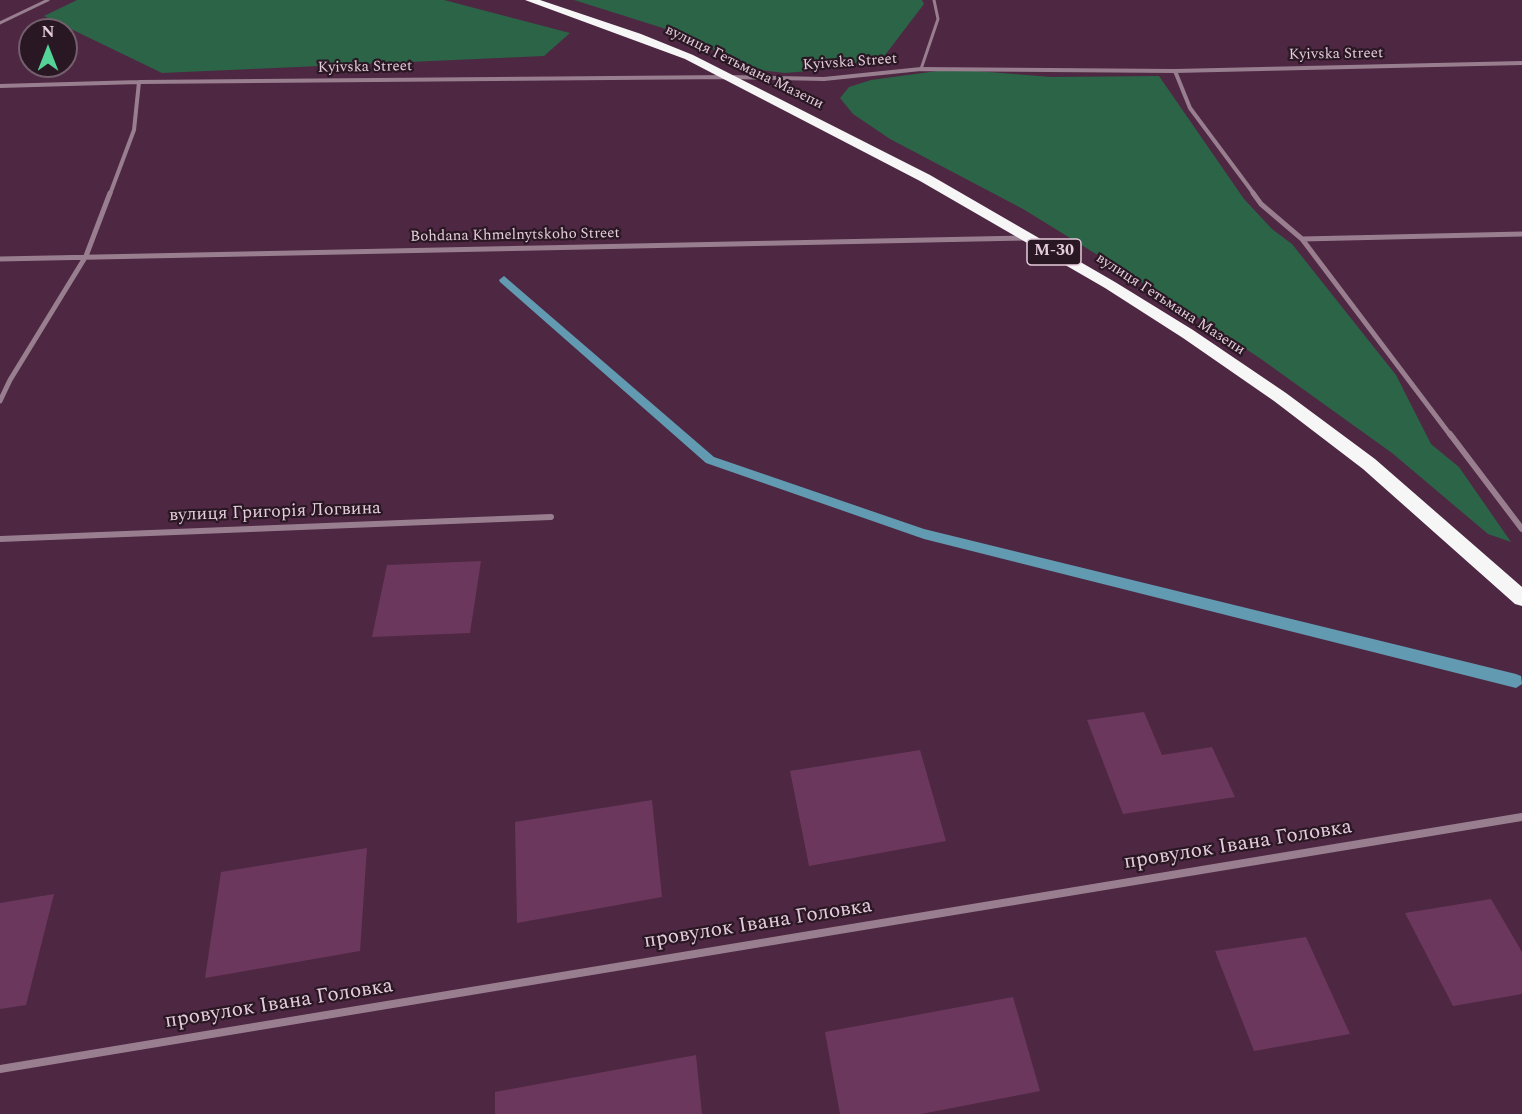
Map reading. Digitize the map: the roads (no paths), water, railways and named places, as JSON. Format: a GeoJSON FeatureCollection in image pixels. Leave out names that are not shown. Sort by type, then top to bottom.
{"type":"FeatureCollection","features":[{"type":"Feature","properties":{"kind":"highway","name":"вулиця Гетьмана Мазепи"},"geometry":{"type":"LineString","coordinates":[[530,0],[637,36],[730,77],[925,178],[1031,238],[1188,334],[1280,397],[1370,464],[1520,592]]}},
{"type":"Feature","properties":{"kind":"street","name":"Kyivska Street"},"geometry":{"type":"LineString","coordinates":[[0,86],[139,82],[730,77],[825,79],[921,69],[1175,71],[1522,63]]}},
{"type":"Feature","properties":{"kind":"street"},"geometry":{"type":"LineString","coordinates":[[1175,71],[1190,108],[1261,204],[1302,239],[1522,529]]}},
{"type":"Feature","properties":{"kind":"street"},"geometry":{"type":"LineString","coordinates":[[0,401],[10,380],[86,256],[134,130],[139,82]]}},
{"type":"Feature","properties":{"kind":"street"},"geometry":{"type":"LineString","coordinates":[[1302,239],[1522,234]]}},
{"type":"Feature","properties":{"kind":"street","name":"Bohdana Khmelnytskoho Street"},"geometry":{"type":"LineString","coordinates":[[0,259],[1031,238]]}},
{"type":"Feature","properties":{"kind":"street","name":"вулиця Григорія Логвина"},"geometry":{"type":"LineString","coordinates":[[0,539],[551,517]]}},
{"type":"Feature","properties":{"kind":"street","name":"провулок Івана Головка"},"geometry":{"type":"LineString","coordinates":[[0,1069],[1522,817]]}},
{"type":"Feature","properties":{"kind":"lane"},"geometry":{"type":"LineString","coordinates":[[0,23],[48,0]]}},
{"type":"Feature","properties":{"kind":"lane"},"geometry":{"type":"LineString","coordinates":[[921,69],[938,20],[934,0]]}},
{"type":"Feature","properties":{"kind":"waterway"},"geometry":{"type":"LineString","coordinates":[[504,280],[710,460],[924,534],[1516,681]]}}]}
